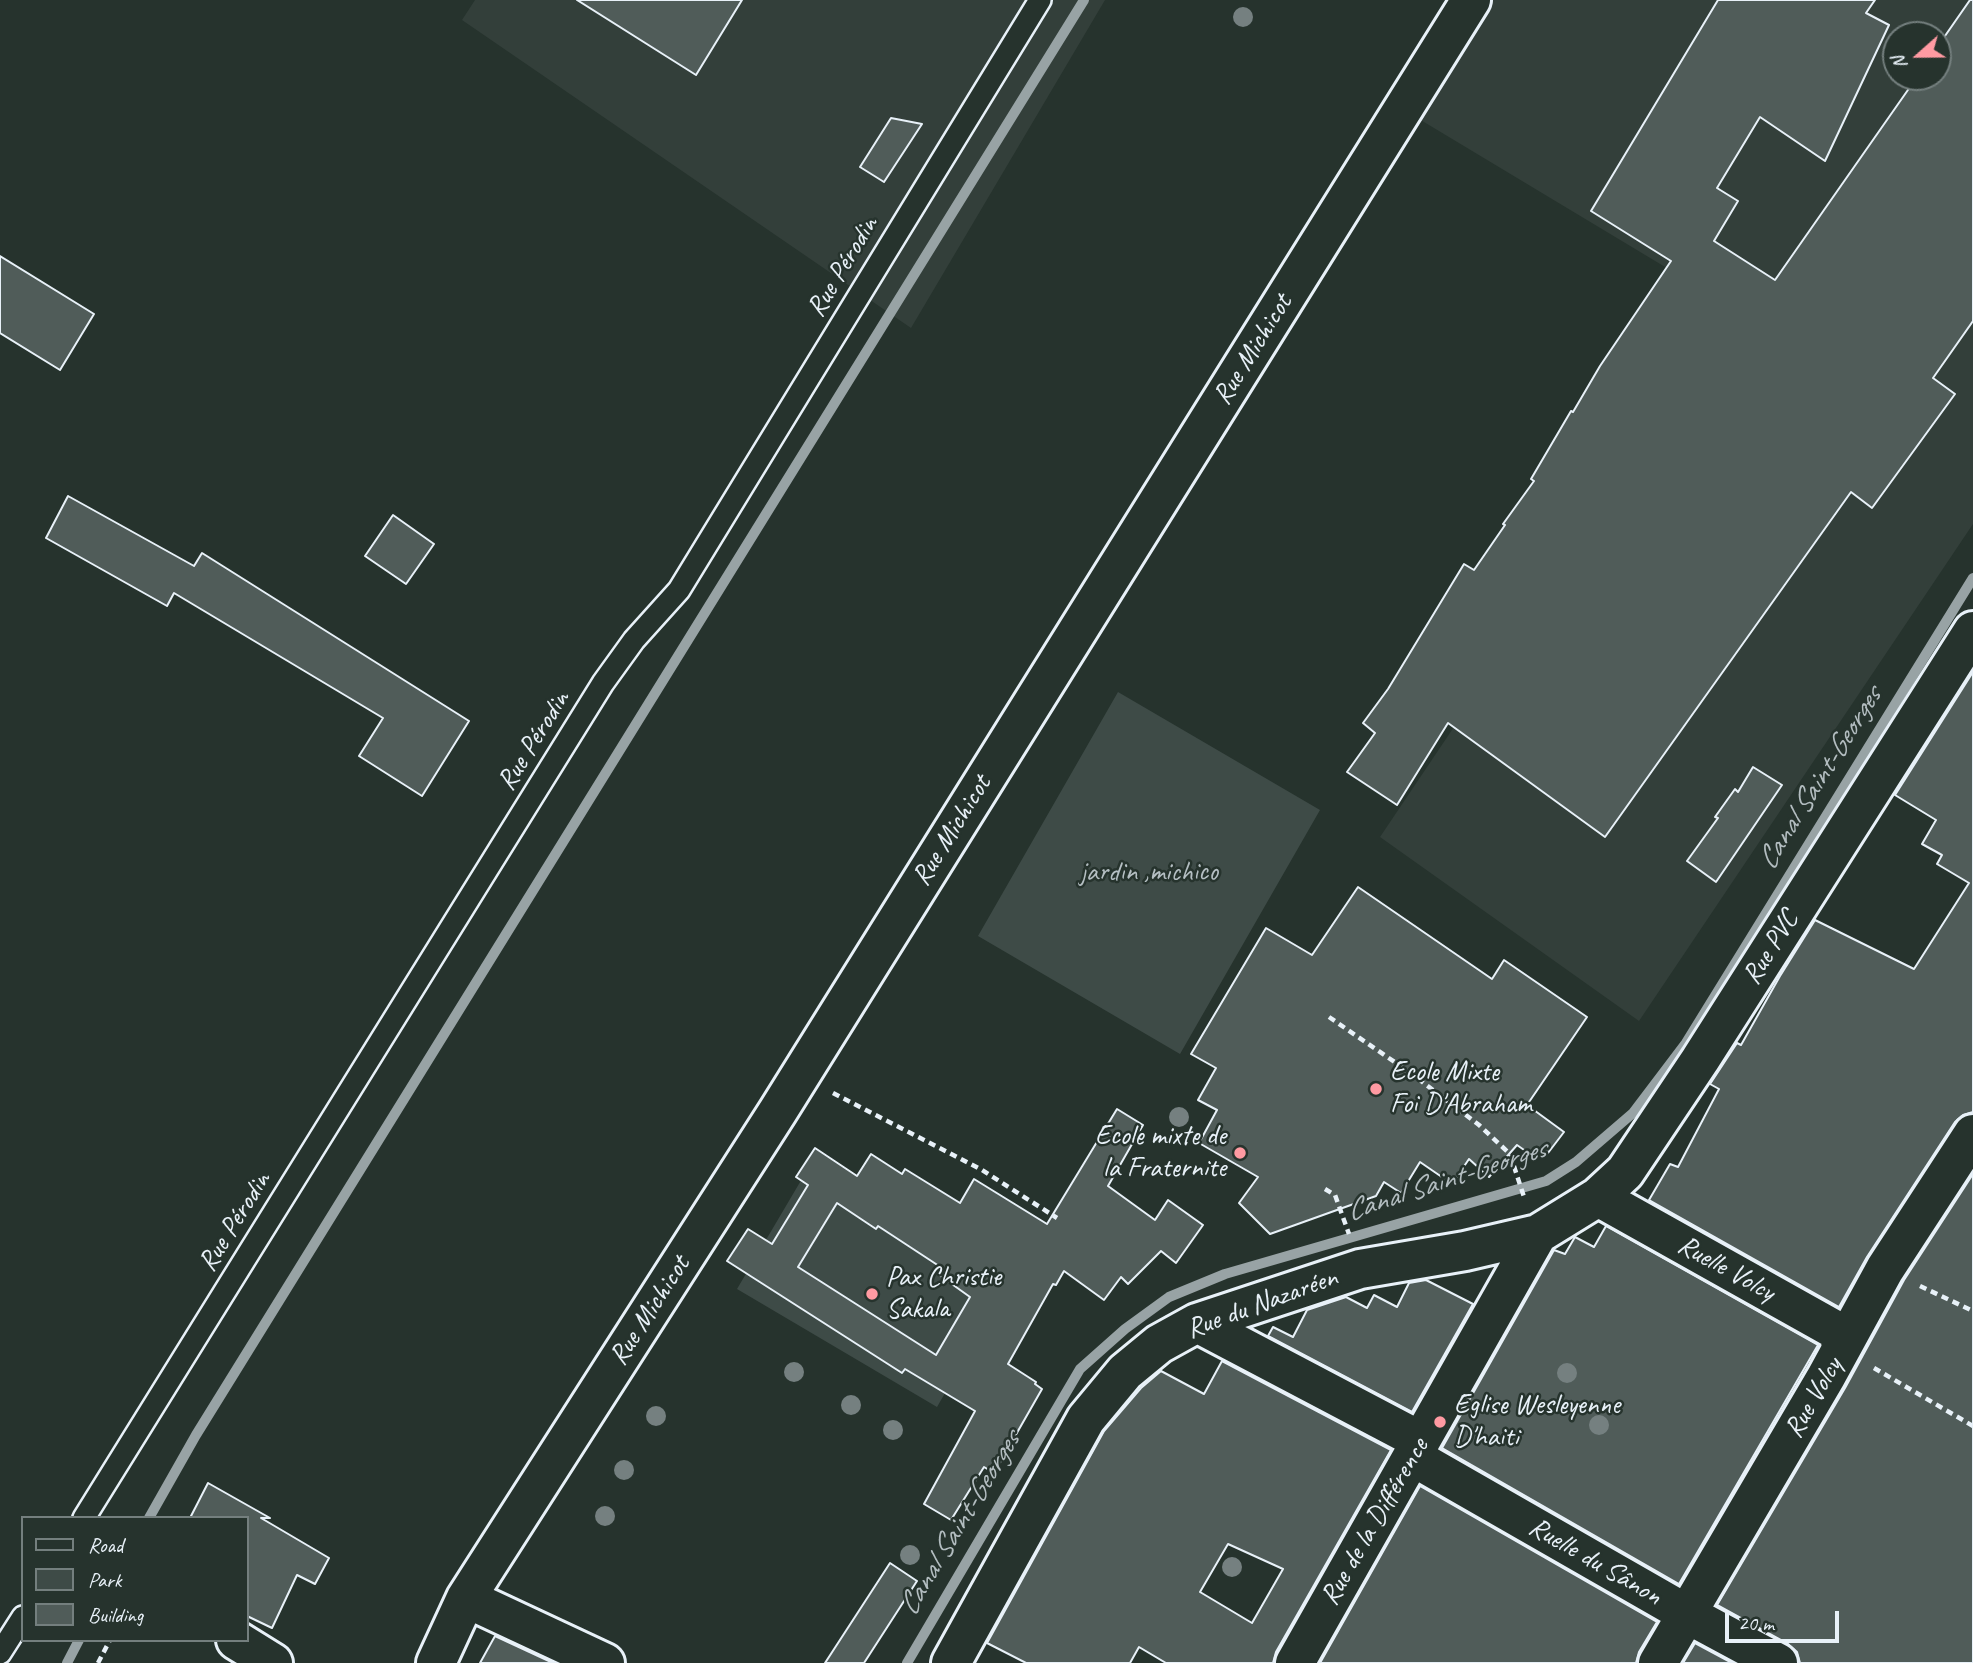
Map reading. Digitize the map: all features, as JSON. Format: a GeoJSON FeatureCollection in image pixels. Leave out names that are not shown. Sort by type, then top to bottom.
{"type":"FeatureCollection","features":[{"type":"Feature","properties":{"kind":"street","name":"Rue Michicot"},"geometry":{"type":"LineString","coordinates":[[436,1663],[466,1598],[778,1111],[1471,0]]}},
{"type":"Feature","properties":{"kind":"street","name":"Rue PVC"},"geometry":{"type":"LineString","coordinates":[[1533,1222],[1598,1197],[1625,1172],[1973,631]]}},
{"type":"Feature","properties":{"kind":"street","name":"Rue Volcy"},"geometry":{"type":"LineString","coordinates":[[1658,1663],[1842,1349],[1885,1269],[1973,1134]]}},
{"type":"Feature","properties":{"kind":"street","name":"Ruelle Volcy"},"geometry":{"type":"LineString","coordinates":[[1598,1197],[1839,1332],[1842,1349]]}},
{"type":"Feature","properties":{"kind":"street","name":"Rue du Nazaréen"},"geometry":{"type":"LineString","coordinates":[[951,1663],[1086,1419],[1125,1372],[1159,1344],[1197,1323],[1358,1262],[1465,1251],[1533,1222]]}},
{"type":"Feature","properties":{"kind":"street","name":"Rue de la Différence"},"geometry":{"type":"LineString","coordinates":[[1295,1663],[1417,1449],[1533,1222]]}},
{"type":"Feature","properties":{"kind":"street","name":"Ruelle du Sânon"},"geometry":{"type":"LineString","coordinates":[[1197,1323],[1417,1449],[1687,1614],[1778,1663]]}},
{"type":"Feature","properties":{"kind":"street"},"geometry":{"type":"LineString","coordinates":[[466,1598],[605,1663]]}},
{"type":"Feature","properties":{"kind":"street"},"geometry":{"type":"LineString","coordinates":[[239,1642],[273,1663]]}},
{"type":"Feature","properties":{"kind":"lane","name":"Rue Pérodin"},"geometry":{"type":"LineString","coordinates":[[85,1516],[603,683],[634,639],[680,590],[1040,0]]}},
{"type":"Feature","properties":{"kind":"lane"},"geometry":{"type":"LineString","coordinates":[[0,1653],[21,1620]]}},
{"type":"Feature","properties":{"kind":"path"},"geometry":{"type":"LineString","coordinates":[[1329,1017],[1412,1074],[1479,1125],[1510,1154],[1533,1222]]}},
{"type":"Feature","properties":{"kind":"path"},"geometry":{"type":"LineString","coordinates":[[823,1088],[982,1170],[1057,1218]]}},
{"type":"Feature","properties":{"kind":"path"},"geometry":{"type":"LineString","coordinates":[[1325,1189],[1335,1195],[1338,1206]]}},
{"type":"Feature","properties":{"kind":"path"},"geometry":{"type":"LineString","coordinates":[[1885,1269],[1973,1311]]}},
{"type":"Feature","properties":{"kind":"path"},"geometry":{"type":"LineString","coordinates":[[1842,1349],[1973,1426]]}},
{"type":"Feature","properties":{"kind":"path"},"geometry":{"type":"LineString","coordinates":[[98,1663],[109,1642]]}},
{"type":"Feature","properties":{"kind":"shaded area"},"geometry":{"type":"Polygon","coordinates":[[[475,0],[1105,0],[911,328],[462,20],[475,0]]]}},
{"type":"Feature","properties":{"kind":"shaded area"},"geometry":{"type":"Polygon","coordinates":[[[1475,0],[1973,0],[1973,524],[1639,1021],[1380,837],[1735,309],[1419,119],[1475,0]]]}},
{"type":"Feature","properties":{"kind":"green space","name":"jardin ,michico"},"geometry":{"type":"Polygon","coordinates":[[[1118,692],[1320,810],[1180,1054],[978,936],[1118,692]]]}},
{"type":"Feature","properties":{"kind":"green space"},"geometry":{"type":"Polygon","coordinates":[[[806,1172],[1005,1289],[937,1407],[737,1289],[806,1172]]]}},
{"type":"Feature","properties":{"kind":"building"},"geometry":{"type":"Polygon","coordinates":[[[577,0],[742,0],[696,75],[577,0]]]}},
{"type":"Feature","properties":{"kind":"building"},"geometry":{"type":"Polygon","coordinates":[[[1718,0],[1875,0],[1866,13],[1882,21],[1882,40],[1825,161],[1760,117],[1717,188],[1738,201],[1714,241],[1775,280],[1907,91],[1952,91],[1952,26],[1970,0],[1973,0],[1973,321],[1933,378],[1955,394],[1872,508],[1851,492],[1605,837],[1448,723],[1397,805],[1347,772],[1375,733],[1363,723],[1388,689],[1464,564],[1474,570],[1505,525],[1503,524],[1534,481],[1531,479],[1571,411],[1573,412],[1600,366],[1671,261],[1591,211],[1718,0]]]}},
{"type":"Feature","properties":{"kind":"building"},"geometry":{"type":"Polygon","coordinates":[[[891,118],[922,124],[884,182],[860,167],[891,118]]]}},
{"type":"Feature","properties":{"kind":"building"},"geometry":{"type":"Polygon","coordinates":[[[0,256],[94,314],[60,370],[0,333],[0,256]]]}},
{"type":"Feature","properties":{"kind":"building"},"geometry":{"type":"Polygon","coordinates":[[[68,496],[194,566],[202,553],[469,721],[422,796],[359,756],[383,718],[174,593],[167,606],[46,538],[68,496]]]}},
{"type":"Feature","properties":{"kind":"building"},"geometry":{"type":"Polygon","coordinates":[[[393,515],[434,544],[406,584],[365,556],[393,515]]]}},
{"type":"Feature","properties":{"kind":"building"},"geometry":{"type":"Polygon","coordinates":[[[1973,672],[1973,1112],[1963,1115],[1955,1122],[1867,1257],[1839,1307],[1649,1200],[1670,1164],[1678,1167],[1719,1089],[1710,1084],[1737,1043],[1741,1045],[1815,920],[1914,969],[1969,883],[1937,864],[1942,855],[1922,844],[1936,820],[1895,795],[1973,672]]]}},
{"type":"Feature","properties":{"kind":"building"},"geometry":{"type":"Polygon","coordinates":[[[1753,767],[1782,785],[1716,882],[1687,861],[1718,818],[1715,817],[1735,789],[1738,792],[1753,767]]]}},
{"type":"Feature","properties":{"kind":"building"},"geometry":{"type":"Polygon","coordinates":[[[1358,887],[1492,979],[1504,960],[1587,1017],[1527,1105],[1564,1132],[1548,1153],[1534,1157],[1517,1145],[1489,1177],[1469,1159],[1452,1184],[1420,1162],[1401,1193],[1384,1182],[1376,1196],[1270,1234],[1239,1203],[1258,1177],[1199,1143],[1217,1110],[1198,1100],[1216,1068],[1191,1054],[1266,928],[1312,955],[1358,887]]]}},
{"type":"Feature","properties":{"kind":"building"},"geometry":{"type":"Polygon","coordinates":[[[1117,1109],[1143,1125],[1108,1186],[1155,1220],[1168,1200],[1203,1225],[1176,1263],[1161,1251],[1128,1284],[1121,1277],[1104,1300],[1064,1271],[1056,1285],[1053,1284],[1008,1364],[1042,1389],[994,1473],[984,1467],[951,1520],[924,1504],[975,1411],[905,1369],[902,1373],[727,1261],[748,1229],[772,1244],[808,1185],[796,1177],[815,1148],[857,1176],[871,1154],[902,1174],[905,1169],[960,1203],[974,1179],[1047,1224],[1117,1109]],[[837,1203],[798,1267],[936,1355],[970,1297],[935,1272],[939,1266],[878,1226],[876,1229],[837,1203]]]}},
{"type":"Feature","properties":{"kind":"building"},"geometry":{"type":"Polygon","coordinates":[[[1973,1174],[1973,1663],[1800,1663],[1797,1652],[1788,1644],[1717,1605],[1845,1388],[1904,1280],[1973,1174]]]}},
{"type":"Feature","properties":{"kind":"building"},"geometry":{"type":"Polygon","coordinates":[[[1606,1226],[1818,1345],[1679,1584],[1442,1448],[1554,1250],[1565,1254],[1575,1237],[1594,1247],[1606,1226]]]}},
{"type":"Feature","properties":{"kind":"building"},"geometry":{"type":"Polygon","coordinates":[[[1426,1280],[1473,1304],[1412,1412],[1268,1336],[1273,1327],[1293,1337],[1307,1310],[1346,1297],[1367,1308],[1374,1295],[1397,1307],[1409,1283],[1426,1280]]]}},
{"type":"Feature","properties":{"kind":"building"},"geometry":{"type":"Polygon","coordinates":[[[1222,1361],[1391,1450],[1276,1652],[1273,1663],[1166,1663],[1139,1647],[1130,1663],[1026,1663],[987,1643],[1104,1431],[1141,1388],[1161,1371],[1204,1394],[1222,1361]],[[1228,1544],[1200,1592],[1252,1623],[1283,1569],[1228,1544]]]}},
{"type":"Feature","properties":{"kind":"building"},"geometry":{"type":"Polygon","coordinates":[[[208,1483],[270,1518],[261,1518],[329,1558],[315,1584],[297,1575],[272,1628],[248,1616],[248,1516],[191,1516],[208,1483]]]}},
{"type":"Feature","properties":{"kind":"building"},"geometry":{"type":"Polygon","coordinates":[[[1420,1486],[1657,1622],[1639,1652],[1636,1663],[1320,1663],[1420,1486]]]}},
{"type":"Feature","properties":{"kind":"building"},"geometry":{"type":"Polygon","coordinates":[[[890,1563],[917,1581],[864,1663],[825,1663],[890,1563]]]}},
{"type":"Feature","properties":{"kind":"building"},"geometry":{"type":"Polygon","coordinates":[[[495,1636],[553,1663],[480,1663],[495,1636]]]}},
{"type":"Feature","properties":{"kind":"building"},"geometry":{"type":"Polygon","coordinates":[[[1695,1643],[1732,1663],[1683,1663],[1695,1643]]]}},
{"type":"Feature","properties":{"kind":"waterway"},"geometry":{"type":"LineString","coordinates":[[150,1516],[196,1435],[1084,0]]}},
{"type":"Feature","properties":{"kind":"waterway","name":"Canal Saint-Georges"},"geometry":{"type":"LineString","coordinates":[[907,1663],[1080,1369],[1125,1329],[1169,1297],[1225,1274],[1546,1181],[1576,1162],[1633,1113],[1686,1043],[1973,578]]}},
{"type":"Feature","properties":{"kind":"waterway"},"geometry":{"type":"LineString","coordinates":[[67,1663],[78,1642]]}},
{"type":"Feature","properties":{"kind":"place","name":"Ecole Mixte Foi D'Abraham"},"geometry":{"type":"Point","coordinates":[1376,1089]}},
{"type":"Feature","properties":{"kind":"place","name":"Ecole mixte de la Fraternite"},"geometry":{"type":"Point","coordinates":[1240,1153]}},
{"type":"Feature","properties":{"kind":"place","name":"Pax Christie Sakala"},"geometry":{"type":"Point","coordinates":[872,1294]}},
{"type":"Feature","properties":{"kind":"place","name":"Eglise Wesleyenne D'haiti"},"geometry":{"type":"Point","coordinates":[1440,1422]}}]}
